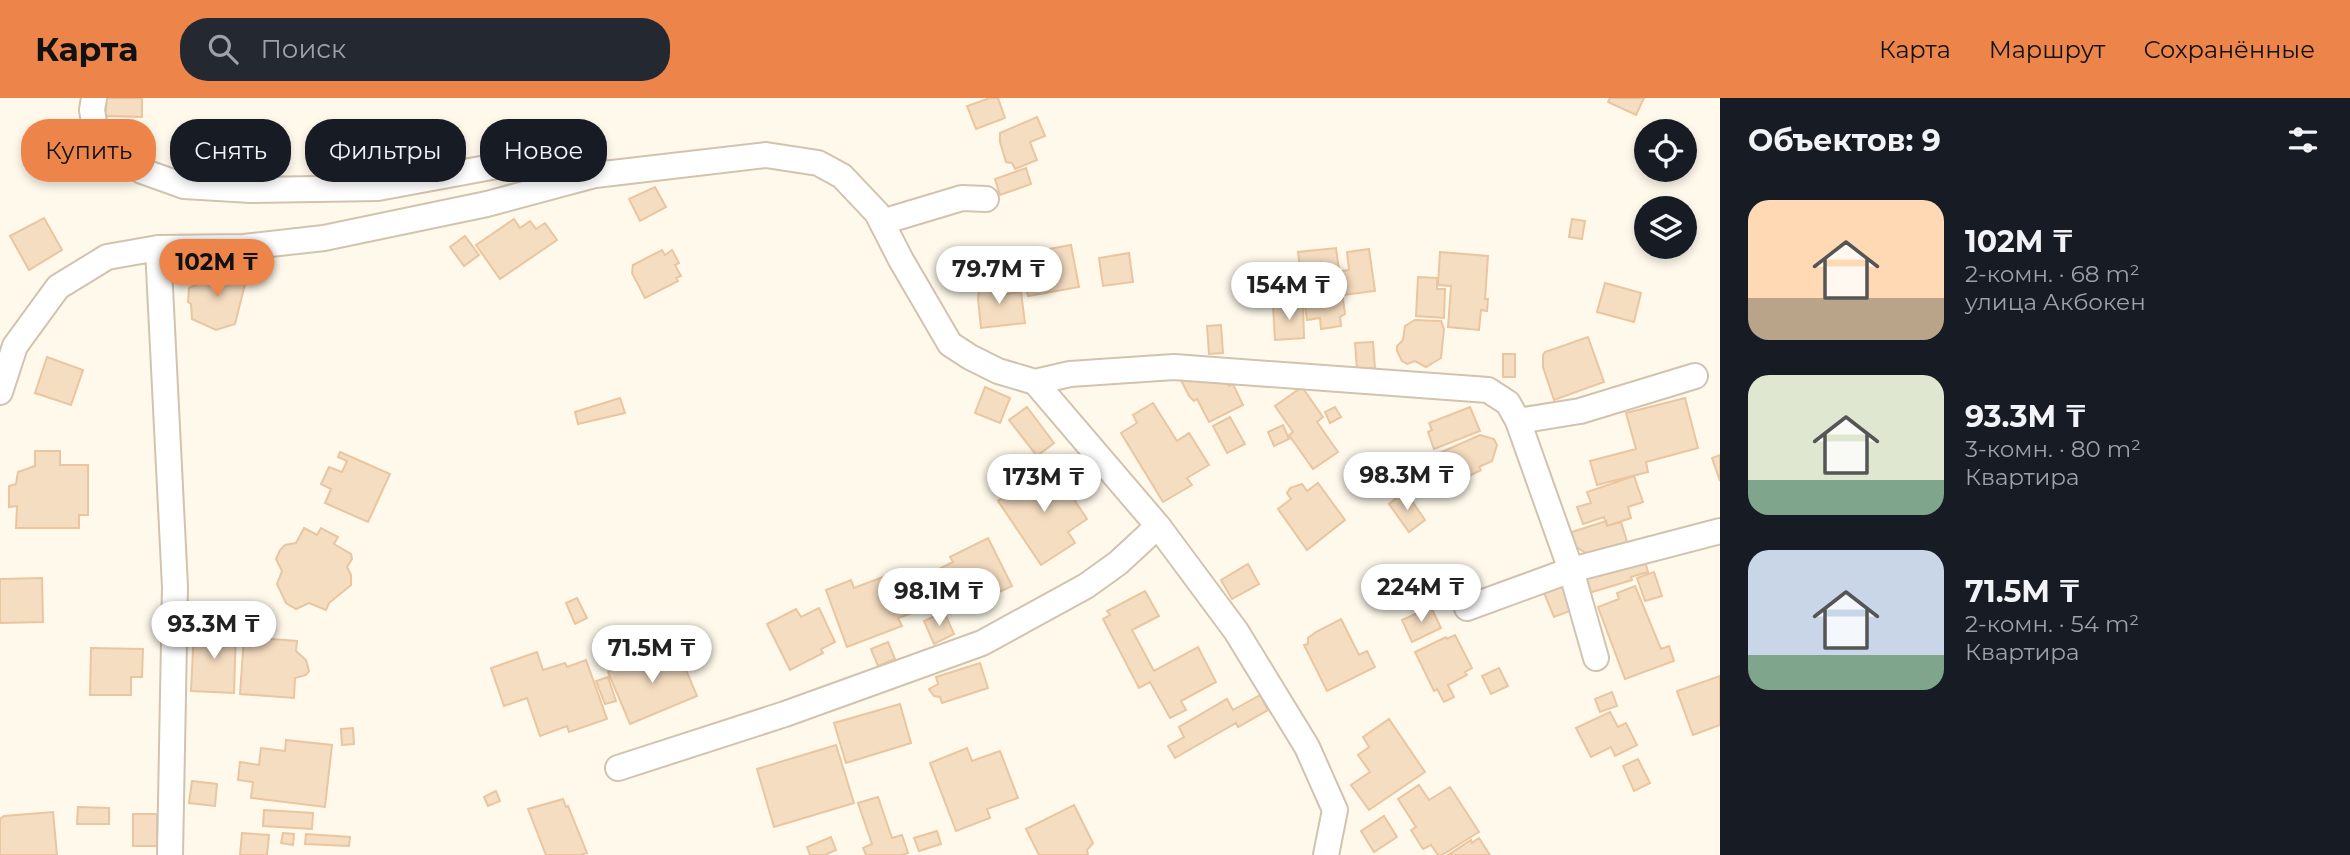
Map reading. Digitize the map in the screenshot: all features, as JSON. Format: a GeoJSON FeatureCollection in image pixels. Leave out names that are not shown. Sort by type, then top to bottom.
{"type":"FeatureCollection","features":[{"type":"Feature","properties":{"kind":"street"},"geometry":{"type":"LineString","coordinates":[[94,98],[92,110],[96,135],[142,172],[184,186],[251,190],[378,188],[480,169]]}},
{"type":"Feature","properties":{"kind":"street"},"geometry":{"type":"LineString","coordinates":[[607,174],[766,155],[818,163],[842,176],[877,214],[950,344],[970,358],[998,371],[1035,382],[1070,374],[1174,367],[1488,390],[1508,403],[1518,421],[1571,570],[1596,658]]}},
{"type":"Feature","properties":{"kind":"street"},"geometry":{"type":"LineString","coordinates":[[0,392],[15,346],[58,287],[107,257],[158,248],[244,247],[324,238],[486,204],[569,182]]}},
{"type":"Feature","properties":{"kind":"street"},"geometry":{"type":"LineString","coordinates":[[881,222],[962,198],[986,199]]}},
{"type":"Feature","properties":{"kind":"street"},"geometry":{"type":"LineString","coordinates":[[158,248],[174,587],[170,855]]}},
{"type":"Feature","properties":{"kind":"street"},"geometry":{"type":"LineString","coordinates":[[1518,421],[1580,411],[1695,376]]}},
{"type":"Feature","properties":{"kind":"street"},"geometry":{"type":"LineString","coordinates":[[1035,382],[1158,526],[1236,631],[1307,747],[1335,810],[1326,855]]}},
{"type":"Feature","properties":{"kind":"street"},"geometry":{"type":"LineString","coordinates":[[618,768],[785,714],[982,643],[1086,586],[1118,563],[1158,526]]}},
{"type":"Feature","properties":{"kind":"street"},"geometry":{"type":"LineString","coordinates":[[1467,608],[1571,570],[1720,531]]}},
{"type":"Feature","properties":{"kind":"building"},"geometry":{"type":"Polygon","coordinates":[[[106,98],[142,98],[142,117],[106,116],[106,98]]]}},
{"type":"Feature","properties":{"kind":"building"},"geometry":{"type":"Polygon","coordinates":[[[998,98],[1005,118],[976,129],[967,106],[998,98]]]}},
{"type":"Feature","properties":{"kind":"building"},"geometry":{"type":"Polygon","coordinates":[[[1610,98],[1644,98],[1636,115],[1608,102],[1610,98]]]}},
{"type":"Feature","properties":{"kind":"building"},"geometry":{"type":"Polygon","coordinates":[[[1037,117],[1045,136],[1030,142],[1037,160],[1015,169],[1012,163],[1006,162],[1000,133],[1037,117]]]}},
{"type":"Feature","properties":{"kind":"building"},"geometry":{"type":"Polygon","coordinates":[[[1026,168],[1031,184],[1000,195],[995,179],[1026,168]]]}},
{"type":"Feature","properties":{"kind":"building"},"geometry":{"type":"Polygon","coordinates":[[[655,187],[666,207],[640,221],[629,199],[655,187]]]}},
{"type":"Feature","properties":{"kind":"building"},"geometry":{"type":"Polygon","coordinates":[[[44,218],[62,250],[29,270],[10,236],[44,218]]]}},
{"type":"Feature","properties":{"kind":"building"},"geometry":{"type":"Polygon","coordinates":[[[514,219],[520,228],[530,221],[536,229],[545,223],[557,240],[500,279],[476,245],[514,219]]]}},
{"type":"Feature","properties":{"kind":"building"},"geometry":{"type":"Polygon","coordinates":[[[1572,219],[1585,221],[1582,239],[1569,237],[1572,219]]]}},
{"type":"Feature","properties":{"kind":"building"},"geometry":{"type":"Polygon","coordinates":[[[465,236],[479,255],[464,266],[450,247],[465,236]]]}},
{"type":"Feature","properties":{"kind":"building"},"geometry":{"type":"Polygon","coordinates":[[[1071,245],[1079,287],[1028,296],[1020,252],[1031,247],[1033,252],[1071,245]]]}},
{"type":"Feature","properties":{"kind":"building"},"geometry":{"type":"Polygon","coordinates":[[[993,247],[994,257],[971,259],[970,248],[993,247]]]}},
{"type":"Feature","properties":{"kind":"building"},"geometry":{"type":"Polygon","coordinates":[[[1336,248],[1345,314],[1340,317],[1341,326],[1321,329],[1320,318],[1307,320],[1298,252],[1336,248]]]}},
{"type":"Feature","properties":{"kind":"building"},"geometry":{"type":"Polygon","coordinates":[[[1369,249],[1375,291],[1344,295],[1341,271],[1349,270],[1347,252],[1369,249]]]}},
{"type":"Feature","properties":{"kind":"building"},"geometry":{"type":"Polygon","coordinates":[[[662,250],[665,255],[672,250],[679,263],[675,265],[681,276],[676,278],[678,281],[645,298],[632,273],[633,265],[662,250]]]}},
{"type":"Feature","properties":{"kind":"building"},"geometry":{"type":"Polygon","coordinates":[[[1440,252],[1488,256],[1485,299],[1488,299],[1487,311],[1481,310],[1479,330],[1448,327],[1451,286],[1438,285],[1440,252]]]}},
{"type":"Feature","properties":{"kind":"building"},"geometry":{"type":"Polygon","coordinates":[[[1129,253],[1133,282],[1103,286],[1099,258],[1129,253]]]}},
{"type":"Feature","properties":{"kind":"building"},"geometry":{"type":"Polygon","coordinates":[[[224,270],[243,274],[246,280],[235,324],[216,330],[192,319],[191,304],[188,302],[189,288],[196,285],[197,273],[217,275],[224,270]]]}},
{"type":"Feature","properties":{"kind":"building"},"geometry":{"type":"Polygon","coordinates":[[[1418,277],[1437,278],[1437,289],[1445,289],[1444,318],[1416,316],[1418,277]]]}},
{"type":"Feature","properties":{"kind":"building"},"geometry":{"type":"Polygon","coordinates":[[[996,279],[1006,294],[1021,292],[1025,323],[981,328],[979,291],[983,283],[996,279]]]}},
{"type":"Feature","properties":{"kind":"building"},"geometry":{"type":"Polygon","coordinates":[[[1605,283],[1641,293],[1634,322],[1597,312],[1605,283]]]}},
{"type":"Feature","properties":{"kind":"building"},"geometry":{"type":"Polygon","coordinates":[[[1303,304],[1304,338],[1275,340],[1273,306],[1303,304]]]}},
{"type":"Feature","properties":{"kind":"building"},"geometry":{"type":"Polygon","coordinates":[[[1415,320],[1441,321],[1444,329],[1441,358],[1426,367],[1415,361],[1407,364],[1402,361],[1397,351],[1397,346],[1403,340],[1405,326],[1415,320]]]}},
{"type":"Feature","properties":{"kind":"building"},"geometry":{"type":"Polygon","coordinates":[[[1221,325],[1223,353],[1209,354],[1207,326],[1221,325]]]}},
{"type":"Feature","properties":{"kind":"building"},"geometry":{"type":"Polygon","coordinates":[[[1588,337],[1604,382],[1554,400],[1543,367],[1543,355],[1588,337]]]}},
{"type":"Feature","properties":{"kind":"building"},"geometry":{"type":"Polygon","coordinates":[[[1373,342],[1375,368],[1357,370],[1355,343],[1373,342]]]}},
{"type":"Feature","properties":{"kind":"building"},"geometry":{"type":"Polygon","coordinates":[[[1503,354],[1515,354],[1515,377],[1503,377],[1503,354]]]}},
{"type":"Feature","properties":{"kind":"building"},"geometry":{"type":"Polygon","coordinates":[[[47,357],[83,370],[71,405],[35,393],[47,357]]]}},
{"type":"Feature","properties":{"kind":"building"},"geometry":{"type":"Polygon","coordinates":[[[1223,374],[1229,386],[1233,384],[1243,405],[1209,422],[1197,399],[1194,401],[1189,396],[1180,378],[1223,374]]]}},
{"type":"Feature","properties":{"kind":"building"},"geometry":{"type":"Polygon","coordinates":[[[985,387],[1010,398],[1000,423],[975,413],[985,387]]]}},
{"type":"Feature","properties":{"kind":"building"},"geometry":{"type":"Polygon","coordinates":[[[1302,387],[1323,417],[1317,422],[1338,452],[1313,469],[1289,435],[1293,432],[1275,406],[1302,387]]]}},
{"type":"Feature","properties":{"kind":"building"},"geometry":{"type":"Polygon","coordinates":[[[620,398],[625,413],[578,424],[575,412],[620,398]]]}},
{"type":"Feature","properties":{"kind":"building"},"geometry":{"type":"Polygon","coordinates":[[[1685,398],[1698,448],[1646,462],[1648,472],[1597,485],[1590,461],[1636,449],[1626,413],[1685,398]]]}},
{"type":"Feature","properties":{"kind":"building"},"geometry":{"type":"Polygon","coordinates":[[[1153,403],[1177,441],[1189,433],[1209,465],[1187,478],[1192,485],[1163,502],[1121,433],[1137,423],[1133,415],[1153,403]]]}},
{"type":"Feature","properties":{"kind":"building"},"geometry":{"type":"Polygon","coordinates":[[[1027,407],[1054,443],[1037,456],[1009,420],[1027,407]]]}},
{"type":"Feature","properties":{"kind":"building"},"geometry":{"type":"Polygon","coordinates":[[[1335,407],[1341,417],[1330,423],[1325,412],[1335,407]]]}},
{"type":"Feature","properties":{"kind":"building"},"geometry":{"type":"Polygon","coordinates":[[[1470,407],[1480,431],[1434,449],[1428,432],[1432,430],[1429,423],[1470,407]]]}},
{"type":"Feature","properties":{"kind":"building"},"geometry":{"type":"Polygon","coordinates":[[[1230,417],[1245,444],[1227,453],[1213,426],[1230,417]]]}},
{"type":"Feature","properties":{"kind":"building"},"geometry":{"type":"Polygon","coordinates":[[[1283,425],[1289,439],[1274,446],[1268,432],[1283,425]]]}},
{"type":"Feature","properties":{"kind":"building"},"geometry":{"type":"Polygon","coordinates":[[[1480,435],[1494,439],[1497,445],[1492,461],[1465,478],[1463,473],[1450,480],[1441,489],[1428,458],[1480,435]]]}},
{"type":"Feature","properties":{"kind":"building"},"geometry":{"type":"Polygon","coordinates":[[[35,451],[60,451],[60,465],[88,465],[88,515],[79,515],[79,528],[16,528],[17,506],[9,507],[9,486],[16,484],[18,472],[35,466],[35,451]]]}},
{"type":"Feature","properties":{"kind":"building"},"geometry":{"type":"Polygon","coordinates":[[[340,452],[390,474],[368,522],[325,503],[331,489],[321,484],[329,467],[342,472],[347,461],[338,457],[340,452]]]}},
{"type":"Feature","properties":{"kind":"building"},"geometry":{"type":"Polygon","coordinates":[[[1720,455],[1720,481],[1712,458],[1720,455]]]}},
{"type":"Feature","properties":{"kind":"building"},"geometry":{"type":"Polygon","coordinates":[[[1051,465],[1087,519],[1068,532],[1075,543],[1041,565],[998,501],[1051,465]]]}},
{"type":"Feature","properties":{"kind":"building"},"geometry":{"type":"Polygon","coordinates":[[[1634,476],[1643,502],[1628,507],[1631,518],[1607,526],[1604,517],[1583,524],[1577,507],[1591,503],[1587,492],[1634,476]]]}},
{"type":"Feature","properties":{"kind":"building"},"geometry":{"type":"Polygon","coordinates":[[[1318,483],[1345,520],[1307,550],[1278,509],[1291,499],[1287,493],[1290,488],[1302,484],[1307,491],[1318,483]]]}},
{"type":"Feature","properties":{"kind":"building"},"geometry":{"type":"Polygon","coordinates":[[[1405,491],[1425,520],[1409,532],[1389,504],[1405,491]]]}},
{"type":"Feature","properties":{"kind":"building"},"geometry":{"type":"Polygon","coordinates":[[[1606,521],[1607,526],[1621,522],[1628,545],[1589,555],[1573,545],[1569,533],[1606,521]]]}},
{"type":"Feature","properties":{"kind":"building"},"geometry":{"type":"Polygon","coordinates":[[[304,528],[317,535],[321,528],[338,537],[334,544],[351,554],[352,559],[347,567],[351,575],[351,585],[329,603],[326,610],[309,603],[296,609],[286,603],[277,584],[282,571],[276,559],[280,550],[285,545],[296,543],[304,528]]]}},
{"type":"Feature","properties":{"kind":"building"},"geometry":{"type":"Polygon","coordinates":[[[988,538],[1012,586],[971,605],[967,597],[954,604],[937,570],[953,562],[950,557],[988,538]]]}},
{"type":"Feature","properties":{"kind":"building"},"geometry":{"type":"Polygon","coordinates":[[[1644,557],[1648,572],[1631,577],[1632,580],[1589,593],[1584,575],[1644,557]]]}},
{"type":"Feature","properties":{"kind":"building"},"geometry":{"type":"Polygon","coordinates":[[[1248,564],[1259,584],[1232,599],[1221,580],[1248,564]]]}},
{"type":"Feature","properties":{"kind":"building"},"geometry":{"type":"Polygon","coordinates":[[[1654,572],[1662,596],[1645,601],[1637,578],[1654,572]]]}},
{"type":"Feature","properties":{"kind":"building"},"geometry":{"type":"Polygon","coordinates":[[[888,575],[892,587],[901,583],[912,613],[898,618],[902,626],[847,647],[826,590],[851,580],[854,588],[888,575]]]}},
{"type":"Feature","properties":{"kind":"building"},"geometry":{"type":"Polygon","coordinates":[[[42,578],[43,622],[0,623],[0,579],[42,578]]]}},
{"type":"Feature","properties":{"kind":"building"},"geometry":{"type":"Polygon","coordinates":[[[1563,580],[1575,609],[1554,617],[1544,593],[1545,588],[1563,580]]]}},
{"type":"Feature","properties":{"kind":"building"},"geometry":{"type":"Polygon","coordinates":[[[1635,586],[1661,649],[1669,646],[1674,661],[1625,679],[1598,607],[1619,599],[1617,593],[1635,586]]]}},
{"type":"Feature","properties":{"kind":"building"},"geometry":{"type":"Polygon","coordinates":[[[1145,591],[1159,616],[1132,630],[1154,671],[1198,647],[1216,682],[1181,701],[1186,710],[1170,718],[1150,682],[1139,688],[1103,619],[1110,615],[1107,611],[1145,591]]]}},
{"type":"Feature","properties":{"kind":"building"},"geometry":{"type":"Polygon","coordinates":[[[577,598],[587,618],[575,624],[566,603],[577,598]]]}},
{"type":"Feature","properties":{"kind":"building"},"geometry":{"type":"Polygon","coordinates":[[[1431,607],[1441,628],[1412,642],[1402,620],[1431,607]]]}},
{"type":"Feature","properties":{"kind":"building"},"geometry":{"type":"Polygon","coordinates":[[[819,608],[835,642],[821,649],[823,653],[790,670],[767,624],[796,609],[801,617],[819,608]]]}},
{"type":"Feature","properties":{"kind":"building"},"geometry":{"type":"Polygon","coordinates":[[[944,612],[954,634],[934,644],[924,621],[944,612]]]}},
{"type":"Feature","properties":{"kind":"building"},"geometry":{"type":"Polygon","coordinates":[[[1341,619],[1359,655],[1367,651],[1375,667],[1327,691],[1304,645],[1308,644],[1308,638],[1316,632],[1341,619]]]}},
{"type":"Feature","properties":{"kind":"building"},"geometry":{"type":"Polygon","coordinates":[[[194,629],[236,630],[234,693],[191,691],[194,629]]]}},
{"type":"Feature","properties":{"kind":"building"},"geometry":{"type":"Polygon","coordinates":[[[1455,635],[1472,668],[1465,672],[1467,675],[1448,685],[1454,697],[1444,702],[1437,689],[1434,691],[1415,652],[1455,635]]]}},
{"type":"Feature","properties":{"kind":"building"},"geometry":{"type":"Polygon","coordinates":[[[244,637],[297,641],[296,651],[306,660],[309,671],[306,675],[295,678],[294,698],[240,694],[244,637]]]}},
{"type":"Feature","properties":{"kind":"building"},"geometry":{"type":"Polygon","coordinates":[[[888,642],[895,659],[878,666],[871,649],[888,642]]]}},
{"type":"Feature","properties":{"kind":"building"},"geometry":{"type":"Polygon","coordinates":[[[91,648],[143,649],[142,677],[131,677],[131,695],[90,695],[91,648]]]}},
{"type":"Feature","properties":{"kind":"building"},"geometry":{"type":"Polygon","coordinates":[[[656,651],[660,659],[678,651],[697,696],[630,724],[608,672],[656,651]]]}},
{"type":"Feature","properties":{"kind":"building"},"geometry":{"type":"Polygon","coordinates":[[[537,652],[543,670],[565,663],[567,667],[586,660],[607,719],[569,732],[567,726],[540,736],[527,698],[504,706],[491,668],[537,652]]]}},
{"type":"Feature","properties":{"kind":"building"},"geometry":{"type":"Polygon","coordinates":[[[980,663],[988,688],[942,703],[940,697],[934,696],[929,689],[938,684],[936,677],[980,663]]]}},
{"type":"Feature","properties":{"kind":"building"},"geometry":{"type":"Polygon","coordinates":[[[1499,668],[1508,686],[1491,694],[1482,676],[1499,668]]]}},
{"type":"Feature","properties":{"kind":"building"},"geometry":{"type":"Polygon","coordinates":[[[1720,676],[1720,725],[1693,735],[1677,691],[1720,676]]]}},
{"type":"Feature","properties":{"kind":"building"},"geometry":{"type":"Polygon","coordinates":[[[608,677],[616,701],[605,704],[596,681],[608,677]]]}},
{"type":"Feature","properties":{"kind":"building"},"geometry":{"type":"Polygon","coordinates":[[[1612,692],[1617,706],[1600,712],[1595,699],[1612,692]]]}},
{"type":"Feature","properties":{"kind":"building"},"geometry":{"type":"Polygon","coordinates":[[[1260,695],[1268,710],[1238,727],[1236,723],[1175,758],[1168,746],[1184,737],[1179,727],[1227,699],[1233,710],[1260,695]]]}},
{"type":"Feature","properties":{"kind":"building"},"geometry":{"type":"Polygon","coordinates":[[[900,704],[911,743],[846,763],[834,723],[900,704]]]}},
{"type":"Feature","properties":{"kind":"building"},"geometry":{"type":"Polygon","coordinates":[[[1610,712],[1618,727],[1626,723],[1637,745],[1615,756],[1611,747],[1591,757],[1576,728],[1610,712]]]}},
{"type":"Feature","properties":{"kind":"building"},"geometry":{"type":"Polygon","coordinates":[[[1389,719],[1425,772],[1369,810],[1351,785],[1370,772],[1358,755],[1369,747],[1363,737],[1389,719]]]}},
{"type":"Feature","properties":{"kind":"building"},"geometry":{"type":"Polygon","coordinates":[[[353,728],[354,744],[342,745],[341,729],[353,728]]]}},
{"type":"Feature","properties":{"kind":"building"},"geometry":{"type":"Polygon","coordinates":[[[286,740],[332,745],[325,807],[251,798],[253,782],[238,780],[240,762],[259,765],[261,748],[285,751],[286,740]]]}},
{"type":"Feature","properties":{"kind":"building"},"geometry":{"type":"Polygon","coordinates":[[[836,745],[854,803],[774,827],[757,769],[836,745]]]}},
{"type":"Feature","properties":{"kind":"building"},"geometry":{"type":"Polygon","coordinates":[[[967,748],[972,761],[1000,751],[1018,798],[987,809],[990,818],[956,831],[930,763],[967,748]]]}},
{"type":"Feature","properties":{"kind":"building"},"geometry":{"type":"Polygon","coordinates":[[[1638,759],[1650,783],[1634,791],[1623,766],[1638,759]]]}},
{"type":"Feature","properties":{"kind":"building"},"geometry":{"type":"Polygon","coordinates":[[[192,781],[217,784],[215,806],[189,803],[192,781]]]}},
{"type":"Feature","properties":{"kind":"building"},"geometry":{"type":"Polygon","coordinates":[[[1419,785],[1429,800],[1450,787],[1479,832],[1442,855],[1438,855],[1431,845],[1423,849],[1411,830],[1416,827],[1398,799],[1419,785]]]}},
{"type":"Feature","properties":{"kind":"building"},"geometry":{"type":"Polygon","coordinates":[[[496,791],[500,801],[488,806],[484,797],[496,791]]]}},
{"type":"Feature","properties":{"kind":"building"},"geometry":{"type":"Polygon","coordinates":[[[878,797],[892,838],[902,835],[908,853],[866,855],[863,848],[872,844],[858,803],[878,797]]]}},
{"type":"Feature","properties":{"kind":"building"},"geometry":{"type":"Polygon","coordinates":[[[563,799],[587,853],[546,855],[528,809],[563,799]]]}},
{"type":"Feature","properties":{"kind":"building"},"geometry":{"type":"Polygon","coordinates":[[[1074,805],[1093,843],[1087,850],[1088,855],[1039,855],[1026,829],[1074,805]]]}},
{"type":"Feature","properties":{"kind":"building"},"geometry":{"type":"Polygon","coordinates":[[[78,807],[109,808],[109,824],[77,824],[78,807]]]}},
{"type":"Feature","properties":{"kind":"building"},"geometry":{"type":"Polygon","coordinates":[[[264,810],[313,813],[312,829],[263,826],[264,810]]]}},
{"type":"Feature","properties":{"kind":"building"},"geometry":{"type":"Polygon","coordinates":[[[53,812],[57,855],[0,855],[0,819],[4,816],[53,812]]]}},
{"type":"Feature","properties":{"kind":"building"},"geometry":{"type":"Polygon","coordinates":[[[133,814],[157,814],[157,846],[133,846],[133,814]]]}},
{"type":"Feature","properties":{"kind":"building"},"geometry":{"type":"Polygon","coordinates":[[[1384,816],[1397,837],[1374,852],[1361,831],[1384,816]]]}},
{"type":"Feature","properties":{"kind":"building"},"geometry":{"type":"Polygon","coordinates":[[[937,831],[941,844],[919,851],[914,838],[937,831]]]}},
{"type":"Feature","properties":{"kind":"building"},"geometry":{"type":"Polygon","coordinates":[[[242,833],[269,835],[267,855],[240,855],[242,833]]]}},
{"type":"Feature","properties":{"kind":"building"},"geometry":{"type":"Polygon","coordinates":[[[283,833],[294,834],[293,845],[281,843],[283,833]]]}},
{"type":"Feature","properties":{"kind":"building"},"geometry":{"type":"Polygon","coordinates":[[[306,834],[350,837],[349,846],[305,844],[306,834]]]}},
{"type":"Feature","properties":{"kind":"building"},"geometry":{"type":"Polygon","coordinates":[[[831,837],[836,850],[825,855],[810,855],[807,847],[831,837]]]}},
{"type":"Feature","properties":{"kind":"building"},"geometry":{"type":"Polygon","coordinates":[[[1479,838],[1490,855],[1448,855],[1471,840],[1472,843],[1479,838]]]}}]}
